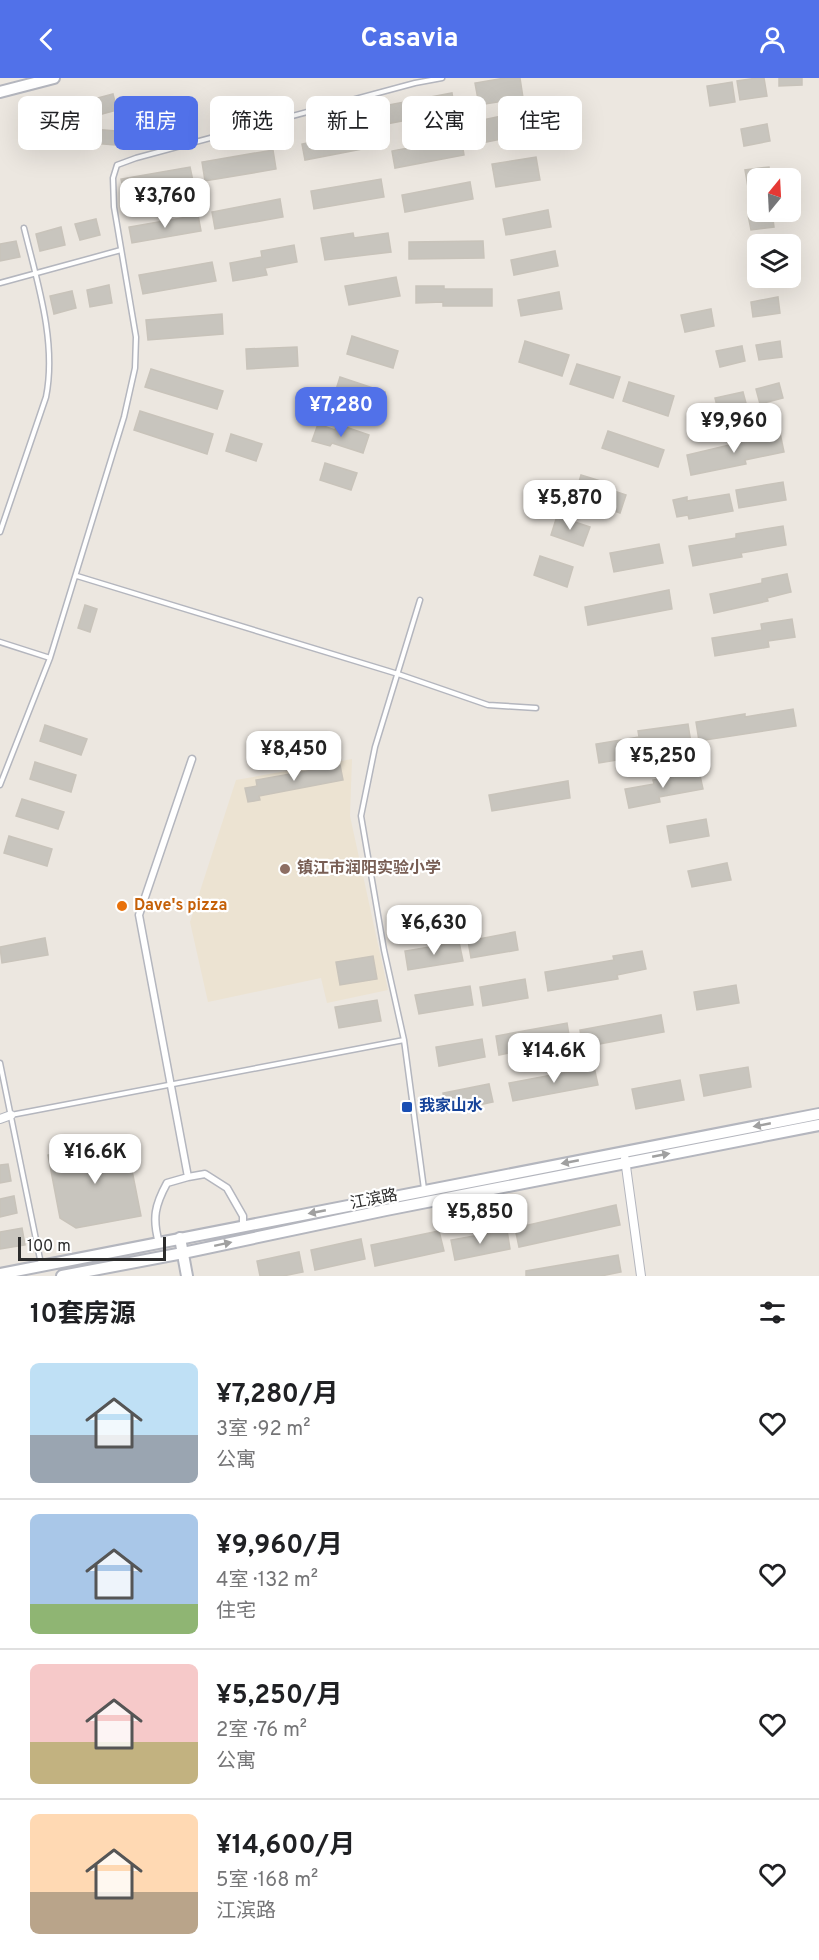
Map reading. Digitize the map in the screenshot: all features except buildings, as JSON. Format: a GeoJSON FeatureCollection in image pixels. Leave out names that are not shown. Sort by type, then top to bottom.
{"type":"FeatureCollection","features":[{"type":"Feature","properties":{"kind":"main road"},"geometry":{"type":"LineString","coordinates":[[0,92],[54,78]]}},
{"type":"Feature","properties":{"kind":"main road","name":"江滨路"},"geometry":{"type":"LineString","coordinates":[[62,1276],[386,1210],[819,1114]]}},
{"type":"Feature","properties":{"kind":"main road","name":"江滨路"},"geometry":{"type":"LineString","coordinates":[[0,1274],[425,1191],[819,1125]]}},
{"type":"Feature","properties":{"kind":"main road"},"geometry":{"type":"LineString","coordinates":[[180,1238],[188,1276]]}},
{"type":"Feature","properties":{"kind":"street"},"geometry":{"type":"LineString","coordinates":[[188,1177],[139,915],[192,759]]}},
{"type":"Feature","properties":{"kind":"street"},"geometry":{"type":"LineString","coordinates":[[0,1119],[11,1115]]}},
{"type":"Feature","properties":{"kind":"street"},"geometry":{"type":"LineString","coordinates":[[624,1157],[641,1276]]}},
{"type":"Feature","properties":{"kind":"street"},"geometry":{"type":"LineString","coordinates":[[159,1243],[153,1224],[158,1200],[167,1183],[188,1177],[205,1174],[228,1188],[243,1216],[243,1226]]}},
{"type":"Feature","properties":{"kind":"lane"},"geometry":{"type":"LineString","coordinates":[[0,785],[50,658],[77,576],[124,417],[135,368],[136,337],[114,197],[113,178],[117,165],[415,82],[442,78]]}},
{"type":"Feature","properties":{"kind":"lane"},"geometry":{"type":"LineString","coordinates":[[0,532],[50,379],[50,351],[24,228]]}},
{"type":"Feature","properties":{"kind":"lane"},"geometry":{"type":"LineString","coordinates":[[0,283],[121,250]]}},
{"type":"Feature","properties":{"kind":"lane"},"geometry":{"type":"LineString","coordinates":[[77,576],[398,674],[488,705],[536,708]]}},
{"type":"Feature","properties":{"kind":"lane"},"geometry":{"type":"LineString","coordinates":[[420,600],[375,747],[361,816],[384,950],[404,1040],[425,1191]]}},
{"type":"Feature","properties":{"kind":"lane"},"geometry":{"type":"LineString","coordinates":[[0,642],[50,658]]}},
{"type":"Feature","properties":{"kind":"lane"},"geometry":{"type":"LineString","coordinates":[[11,1115],[404,1040]]}},
{"type":"Feature","properties":{"kind":"lane"},"geometry":{"type":"LineString","coordinates":[[0,1063],[41,1265]]}},
{"type":"Feature","properties":{"kind":"shaded area","name":"镇江市润阳实验小学"},"geometry":{"type":"Polygon","coordinates":[[[352,759],[350,816],[388,990],[327,1003],[321,978],[208,1002],[190,922],[236,780],[352,759]]]}},
{"type":"Feature","properties":{"kind":"place","name":"镇江市润阳实验小学"},"geometry":{"type":"Point","coordinates":[285,869]}},
{"type":"Feature","properties":{"kind":"place","name":"Dave's pizza"},"geometry":{"type":"Point","coordinates":[122,906]}},
{"type":"Feature","properties":{"kind":"place","name":"我家山水"},"geometry":{"type":"Point","coordinates":[407,1107]}}]}
